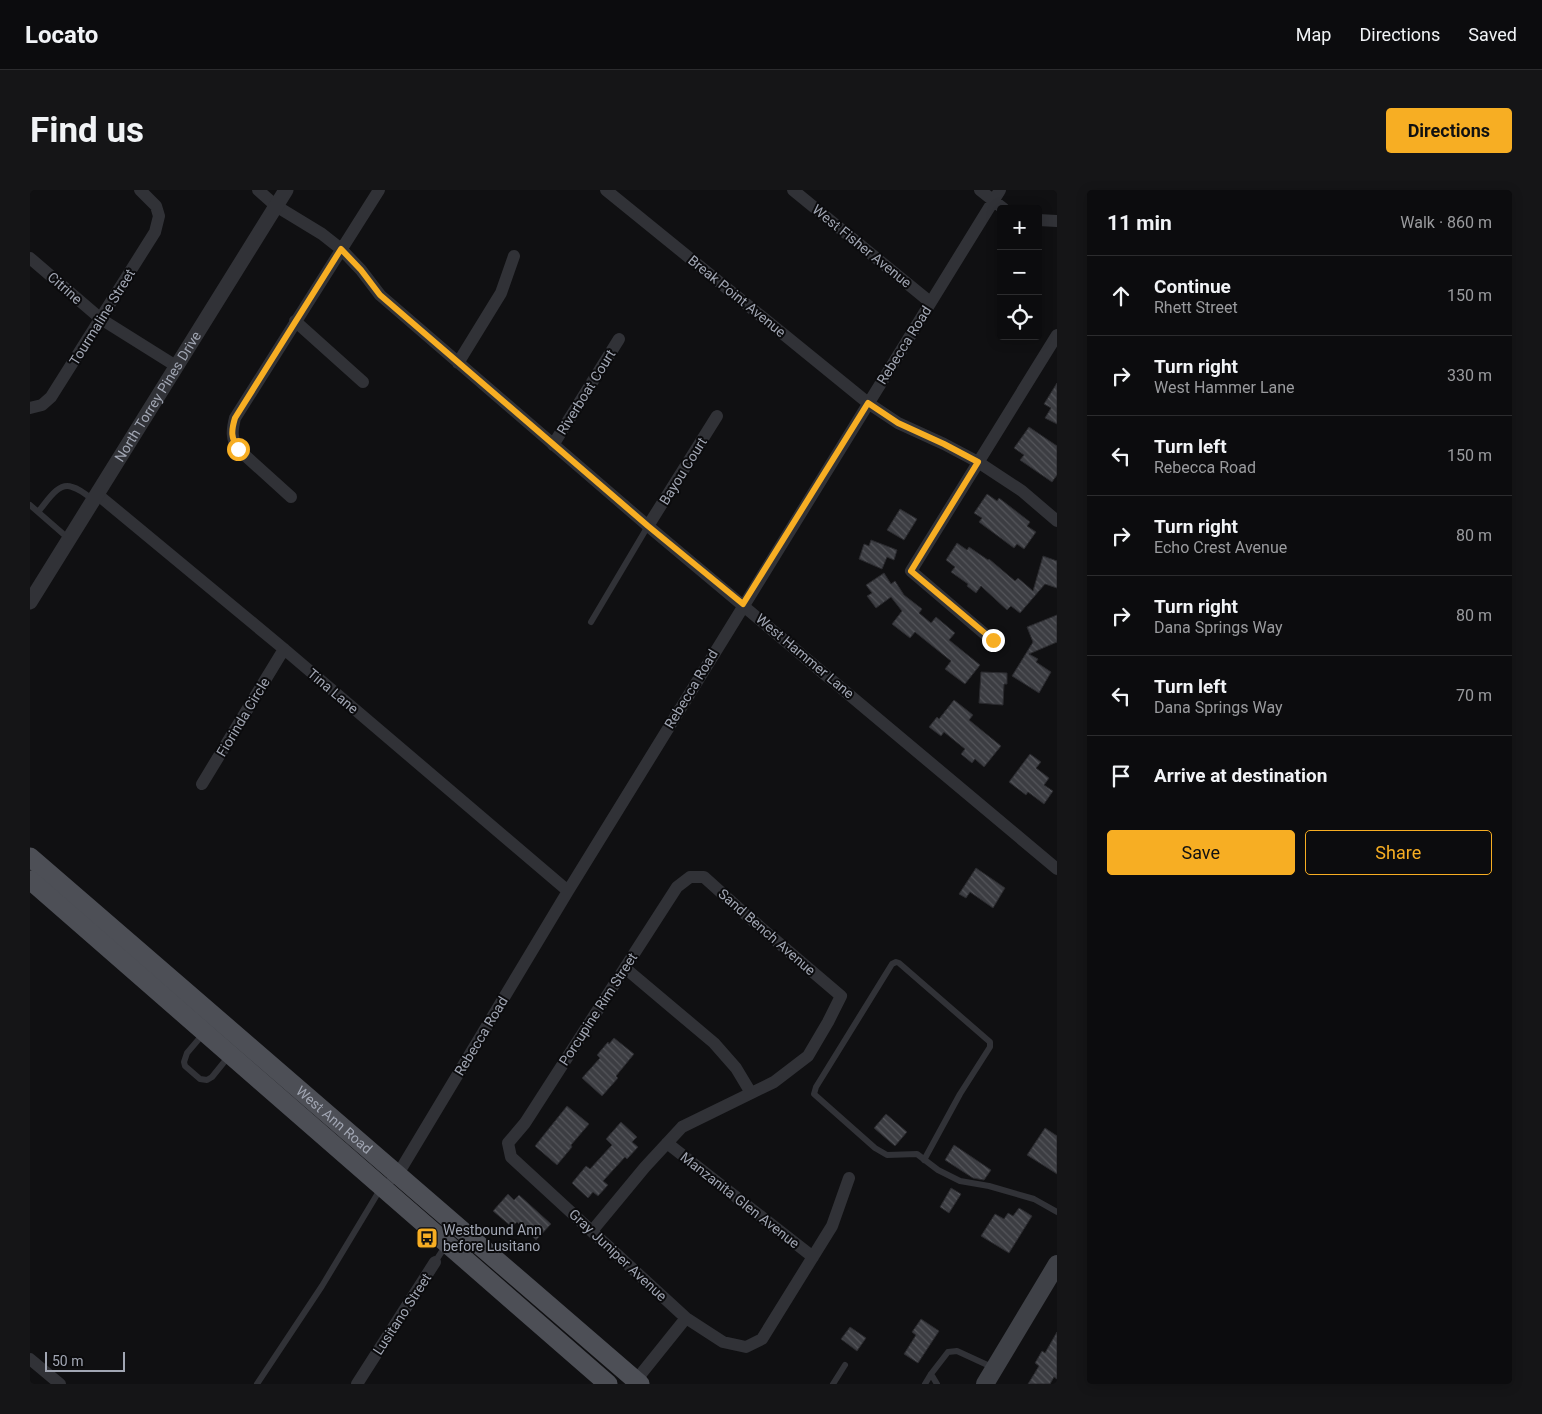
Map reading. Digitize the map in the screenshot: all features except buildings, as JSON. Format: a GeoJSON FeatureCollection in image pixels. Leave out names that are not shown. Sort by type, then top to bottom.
{"type":"FeatureCollection","features":[{"type":"Feature","properties":{"kind":"main road","name":"West Ann Road"},"geometry":{"type":"LineString","coordinates":[[30,856],[398,1174],[636,1383]]}},
{"type":"Feature","properties":{"kind":"main road","name":"West Ann Road"},"geometry":{"type":"LineString","coordinates":[[30,880],[608,1384]]}},
{"type":"Feature","properties":{"kind":"main road"},"geometry":{"type":"LineString","coordinates":[[160,993],[171,978]]}},
{"type":"Feature","properties":{"kind":"main road"},"geometry":{"type":"LineString","coordinates":[[985,1384],[1057,1264]]}},
{"type":"Feature","properties":{"kind":"street","name":"Tourmaline Street"},"geometry":{"type":"LineString","coordinates":[[31,408],[42,404],[51,397],[155,232],[159,216],[156,206],[140,190]]}},
{"type":"Feature","properties":{"kind":"street","name":"West Hammer Lane"},"geometry":{"type":"LineString","coordinates":[[258,190],[276,206],[322,234],[341,249],[361,270],[380,295],[458,363],[648,526],[1057,869]]}},
{"type":"Feature","properties":{"kind":"street","name":"North Torrey Pines Drive"},"geometry":{"type":"LineString","coordinates":[[30,602],[286,190]]}},
{"type":"Feature","properties":{"kind":"street"},"geometry":{"type":"LineString","coordinates":[[291,497],[238,449],[233,441],[231,431],[235,418],[378,190]]}},
{"type":"Feature","properties":{"kind":"street","name":"Break Point Avenue"},"geometry":{"type":"LineString","coordinates":[[606,190],[868,403],[898,423],[978,462],[1022,492],[1057,521]]}},
{"type":"Feature","properties":{"kind":"street","name":"West Fisher Avenue"},"geometry":{"type":"LineString","coordinates":[[793,190],[930,302]]}},
{"type":"Feature","properties":{"kind":"street"},"geometry":{"type":"LineString","coordinates":[[980,190],[996,195]]}},
{"type":"Feature","properties":{"kind":"street","name":"Rebecca Road"},"geometry":{"type":"LineString","coordinates":[[382,1187],[398,1174],[743,604],[996,195]]}},
{"type":"Feature","properties":{"kind":"street"},"geometry":{"type":"LineString","coordinates":[[1042,220],[1057,221]]}},
{"type":"Feature","properties":{"kind":"street"},"geometry":{"type":"LineString","coordinates":[[458,363],[501,293],[514,256]]}},
{"type":"Feature","properties":{"kind":"street","name":"Citrine"},"geometry":{"type":"LineString","coordinates":[[30,258],[101,319],[176,366]]}},
{"type":"Feature","properties":{"kind":"street"},"geometry":{"type":"LineString","coordinates":[[296,321],[363,382]]}},
{"type":"Feature","properties":{"kind":"street"},"geometry":{"type":"LineString","coordinates":[[993,640],[911,571],[1057,335]]}},
{"type":"Feature","properties":{"kind":"street","name":"Riverboat Court"},"geometry":{"type":"LineString","coordinates":[[553,445],[619,338]]}},
{"type":"Feature","properties":{"kind":"street","name":"Bayou Court"},"geometry":{"type":"LineString","coordinates":[[648,526],[717,416]]}},
{"type":"Feature","properties":{"kind":"street","name":"Tina Lane"},"geometry":{"type":"LineString","coordinates":[[95,497],[284,649],[568,891]]}},
{"type":"Feature","properties":{"kind":"street","name":"Fiorinda Circle"},"geometry":{"type":"LineString","coordinates":[[202,784],[284,649]]}},
{"type":"Feature","properties":{"kind":"street","name":"Porcupine Rim Street"},"geometry":{"type":"LineString","coordinates":[[508,1143],[525,1123],[677,887],[690,877]]}},
{"type":"Feature","properties":{"kind":"street","name":"Sand Bench Avenue"},"geometry":{"type":"LineString","coordinates":[[690,877],[704,877],[744,914],[841,996],[808,1056],[774,1082],[751,1093]]}},
{"type":"Feature","properties":{"kind":"street"},"geometry":{"type":"LineString","coordinates":[[592,1231],[645,1167],[682,1127],[751,1093],[736,1068],[714,1043],[625,968]]}},
{"type":"Feature","properties":{"kind":"street","name":"Gray Juniper Avenue"},"geometry":{"type":"LineString","coordinates":[[508,1143],[511,1157],[686,1318],[723,1342],[746,1347],[762,1339],[812,1257]]}},
{"type":"Feature","properties":{"kind":"street","name":"Manzanita Glen Avenue"},"geometry":{"type":"LineString","coordinates":[[667,1143],[812,1257]]}},
{"type":"Feature","properties":{"kind":"street"},"geometry":{"type":"LineString","coordinates":[[812,1257],[832,1226],[849,1178]]}},
{"type":"Feature","properties":{"kind":"street","name":"Lusitano Street"},"geometry":{"type":"LineString","coordinates":[[357,1384],[435,1262]]}},
{"type":"Feature","properties":{"kind":"street"},"geometry":{"type":"LineString","coordinates":[[636,1383],[686,1318]]}},
{"type":"Feature","properties":{"kind":"street"},"geometry":{"type":"LineString","coordinates":[[30,1359],[60,1384]]}},
{"type":"Feature","properties":{"kind":"lane"},"geometry":{"type":"LineString","coordinates":[[38,512],[65,485],[72,486],[95,497]]}},
{"type":"Feature","properties":{"kind":"lane"},"geometry":{"type":"LineString","coordinates":[[30,505],[69,539]]}},
{"type":"Feature","properties":{"kind":"lane"},"geometry":{"type":"LineString","coordinates":[[591,622],[648,526]]}},
{"type":"Feature","properties":{"kind":"lane"},"geometry":{"type":"LineString","coordinates":[[924,1160],[960,1094],[990,1047],[990,1042],[896,962],[892,964],[887,972],[816,1087],[814,1094],[875,1148],[886,1155],[917,1154],[924,1160],[938,1170],[960,1181],[989,1186],[1034,1199],[1057,1212]]}},
{"type":"Feature","properties":{"kind":"lane"},"geometry":{"type":"LineString","coordinates":[[205,1032],[187,1054],[184,1062],[185,1066],[200,1079],[207,1080],[212,1077],[231,1054]]}},
{"type":"Feature","properties":{"kind":"lane"},"geometry":{"type":"LineString","coordinates":[[257,1384],[322,1286],[382,1187]]}},
{"type":"Feature","properties":{"kind":"lane","name":"Lusitano Street"},"geometry":{"type":"LineString","coordinates":[[435,1262],[446,1244]]}},
{"type":"Feature","properties":{"kind":"lane"},"geometry":{"type":"LineString","coordinates":[[925,1384],[948,1352],[957,1351],[994,1369]]}},
{"type":"Feature","properties":{"kind":"lane"},"geometry":{"type":"LineString","coordinates":[[833,1384],[845,1365]]}},
{"type":"Feature","properties":{"kind":"lane"},"geometry":{"type":"LineString","coordinates":[[931,1374],[937,1384]]}},
{"type":"Feature","properties":{"kind":"place","name":"Westbound Ann before Lusitano"},"geometry":{"type":"Point","coordinates":[427,1238]}},
{"type":"Feature","properties":{"kind":"route"},"geometry":{"type":"LineString","coordinates":[[238,449],[233,441],[231,431],[235,418],[341,249],[361,270],[380,295],[648,526],[743,604],[868,403],[898,423],[978,462],[911,571],[993,640]]}}]}
